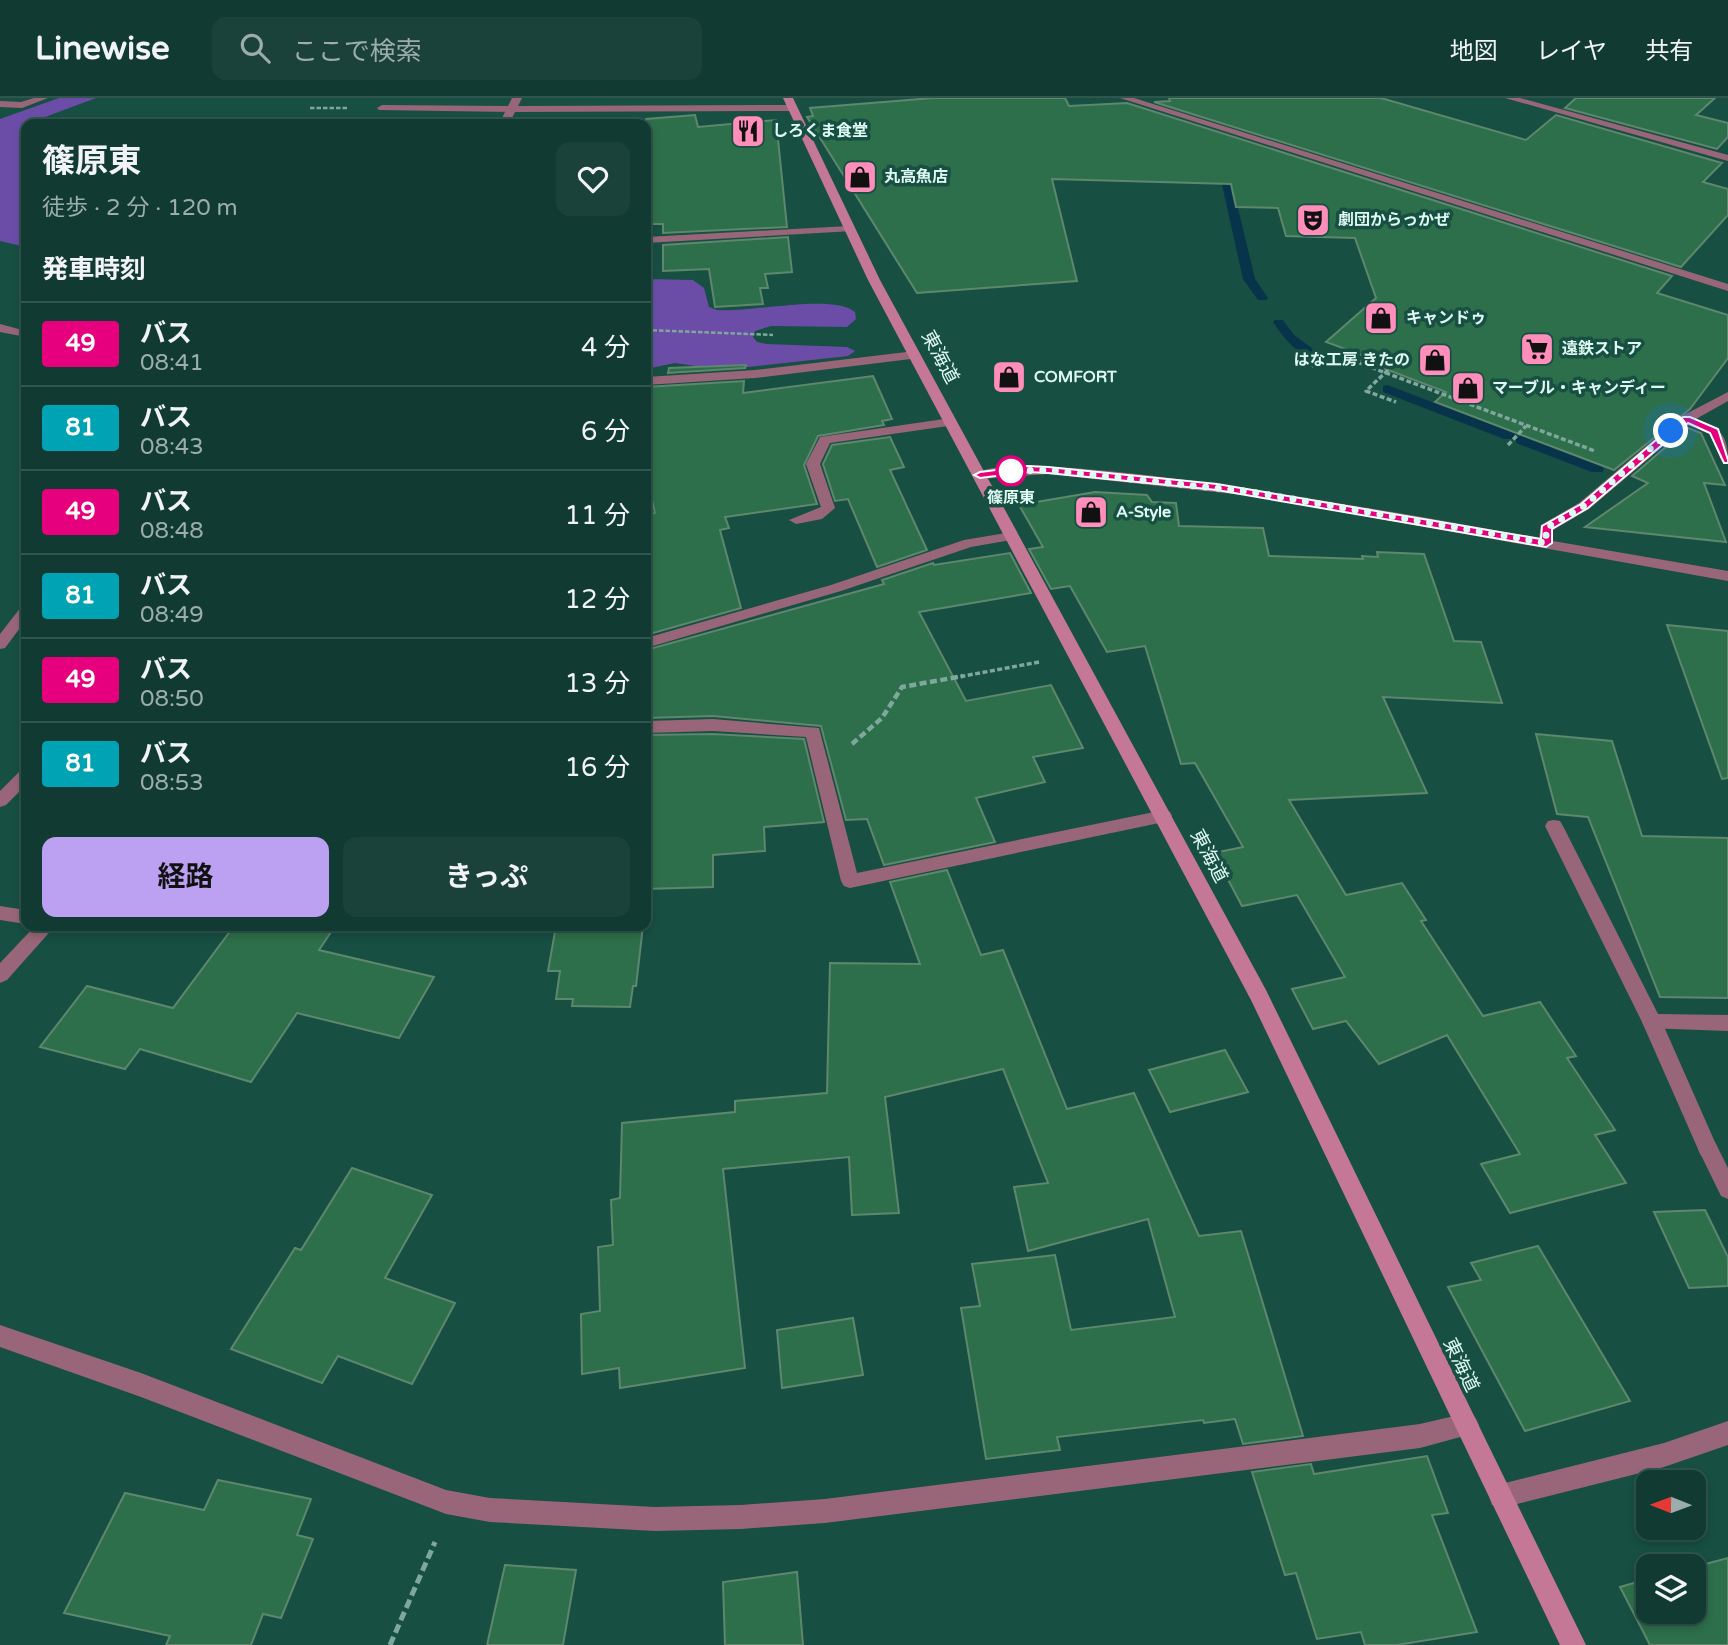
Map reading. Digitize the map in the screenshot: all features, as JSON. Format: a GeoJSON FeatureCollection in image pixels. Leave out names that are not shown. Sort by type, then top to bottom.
{"type":"FeatureCollection","features":[{"type":"Feature","properties":{"kind":"main road","name":"東海道"},"geometry":{"type":"LineString","coordinates":[[790,103],[849,229],[915,355],[1264,1006],[1573,1645]]}},
{"type":"Feature","properties":{"kind":"street"},"geometry":{"type":"LineString","coordinates":[[0,104],[22,105],[43,98]]}},
{"type":"Feature","properties":{"kind":"street"},"geometry":{"type":"LineString","coordinates":[[507,119],[517,98]]}},
{"type":"Feature","properties":{"kind":"street"},"geometry":{"type":"LineString","coordinates":[[1125,98],[1728,288]]}},
{"type":"Feature","properties":{"kind":"street"},"geometry":{"type":"LineString","coordinates":[[1510,98],[1728,158]]}},
{"type":"Feature","properties":{"kind":"street"},"geometry":{"type":"LineString","coordinates":[[382,108],[512,109],[790,103]]}},
{"type":"Feature","properties":{"kind":"street"},"geometry":{"type":"LineString","coordinates":[[651,240],[849,229]]}},
{"type":"Feature","properties":{"kind":"street"},"geometry":{"type":"LineString","coordinates":[[0,328],[21,333]]}},
{"type":"Feature","properties":{"kind":"street"},"geometry":{"type":"LineString","coordinates":[[651,381],[755,374],[915,355]]}},
{"type":"Feature","properties":{"kind":"street"},"geometry":{"type":"LineString","coordinates":[[1546,543],[1546,528],[1584,506],[1686,419],[1728,396]]}},
{"type":"Feature","properties":{"kind":"street"},"geometry":{"type":"LineString","coordinates":[[1686,419],[1714,432],[1728,460]]}},
{"type":"Feature","properties":{"kind":"street"},"geometry":{"type":"LineString","coordinates":[[796,520],[824,514],[828,508],[813,464],[825,440],[951,422]]}},
{"type":"Feature","properties":{"kind":"street"},"geometry":{"type":"LineString","coordinates":[[980,475],[1018,470],[1048,470],[1217,487],[1728,576]]}},
{"type":"Feature","properties":{"kind":"street"},"geometry":{"type":"LineString","coordinates":[[651,642],[836,588],[969,543],[1013,536]]}},
{"type":"Feature","properties":{"kind":"street"},"geometry":{"type":"LineString","coordinates":[[0,644],[13,628]]}},
{"type":"Feature","properties":{"kind":"street"},"geometry":{"type":"LineString","coordinates":[[651,727],[713,725],[813,732],[850,881],[1164,816]]}},
{"type":"Feature","properties":{"kind":"street"},"geometry":{"type":"LineString","coordinates":[[0,801],[21,780]]}},
{"type":"Feature","properties":{"kind":"street"},"geometry":{"type":"LineString","coordinates":[[1554,826],[1652,1022],[1728,1189]]}},
{"type":"Feature","properties":{"kind":"street"},"geometry":{"type":"LineString","coordinates":[[0,913],[21,916]]}},
{"type":"Feature","properties":{"kind":"street"},"geometry":{"type":"LineString","coordinates":[[0,975],[41,931]]}},
{"type":"Feature","properties":{"kind":"street"},"geometry":{"type":"LineString","coordinates":[[1652,1022],[1728,1023]]}},
{"type":"Feature","properties":{"kind":"street"},"geometry":{"type":"LineString","coordinates":[[0,1336],[141,1385],[406,1488],[452,1503],[490,1510],[560,1515],[655,1519],[825,1511],[1420,1436],[1467,1425]]}},
{"type":"Feature","properties":{"kind":"street"},"geometry":{"type":"LineString","coordinates":[[1501,1496],[1664,1455],[1728,1433]]}},
{"type":"Feature","properties":{"kind":"path"},"geometry":{"type":"LineString","coordinates":[[1312,367],[1330,352],[1387,371],[1595,452]]}},
{"type":"Feature","properties":{"kind":"path"},"geometry":{"type":"LineString","coordinates":[[1387,371],[1366,391],[1396,402]]}},
{"type":"Feature","properties":{"kind":"path"},"geometry":{"type":"LineString","coordinates":[[1508,445],[1526,426]]}},
{"type":"Feature","properties":{"kind":"path"},"geometry":{"type":"LineString","coordinates":[[818,751],[850,746],[882,718],[902,687],[1076,655]]}},
{"type":"Feature","properties":{"kind":"path"},"geometry":{"type":"LineString","coordinates":[[390,1645],[452,1503]]}},
{"type":"Feature","properties":{"kind":"shaded area"},"geometry":{"type":"Polygon","coordinates":[[[59,98],[96,98],[40,119],[21,119],[21,246],[0,241],[0,119],[59,98]]]}},
{"type":"Feature","properties":{"kind":"shaded area"},"geometry":{"type":"Polygon","coordinates":[[[651,279],[693,280],[704,288],[709,307],[717,310],[829,304],[855,312],[856,319],[847,327],[771,326],[755,331],[753,337],[757,342],[766,344],[847,347],[855,351],[848,356],[722,370],[675,363],[651,368],[651,279]]]}},
{"type":"Feature","properties":{"kind":"building"},"geometry":{"type":"Polygon","coordinates":[[[933,98],[1065,98],[1069,106],[1127,103],[1672,276],[1657,293],[1728,315],[1728,358],[1690,409],[1614,470],[1435,402],[1446,392],[1362,360],[1367,357],[1326,342],[1376,298],[1355,238],[1286,236],[1278,208],[1236,207],[1231,184],[1052,179],[1077,281],[917,293],[807,117],[813,116],[810,108],[933,98]]]}},
{"type":"Feature","properties":{"kind":"building"},"geometry":{"type":"Polygon","coordinates":[[[1169,98],[1381,98],[1526,140],[1556,115],[1722,163],[1703,182],[1728,189],[1728,215],[1681,267],[1154,102],[1170,101],[1169,98]]]}},
{"type":"Feature","properties":{"kind":"building"},"geometry":{"type":"Polygon","coordinates":[[[1576,98],[1715,98],[1696,115],[1728,123],[1728,137],[1717,149],[1565,108],[1576,98]]]}},
{"type":"Feature","properties":{"kind":"building"},"geometry":{"type":"Polygon","coordinates":[[[695,115],[698,127],[776,120],[787,227],[663,233],[663,224],[651,224],[651,119],[646,119],[695,115]]]}},
{"type":"Feature","properties":{"kind":"building"},"geometry":{"type":"Polygon","coordinates":[[[788,237],[792,272],[765,274],[768,288],[760,288],[763,304],[715,307],[709,269],[663,271],[663,245],[788,237]]]}},
{"type":"Feature","properties":{"kind":"building"},"geometry":{"type":"Polygon","coordinates":[[[746,365],[745,368],[668,373],[669,368],[746,365]]]}},
{"type":"Feature","properties":{"kind":"building"},"geometry":{"type":"Polygon","coordinates":[[[873,376],[892,419],[882,421],[884,425],[818,436],[804,465],[817,504],[725,517],[729,528],[720,530],[741,608],[651,634],[651,513],[655,513],[651,496],[651,387],[744,381],[743,393],[873,376]]]}},
{"type":"Feature","properties":{"kind":"building"},"geometry":{"type":"Polygon","coordinates":[[[1688,428],[1701,433],[1725,485],[1704,483],[1726,542],[1585,527],[1648,483],[1632,476],[1688,428]]]}},
{"type":"Feature","properties":{"kind":"building"},"geometry":{"type":"Polygon","coordinates":[[[890,437],[904,467],[890,470],[927,550],[877,567],[848,499],[835,501],[823,464],[832,445],[890,437]]]}},
{"type":"Feature","properties":{"kind":"building"},"geometry":{"type":"Polygon","coordinates":[[[1095,492],[1147,495],[1152,502],[1176,503],[1179,526],[1263,528],[1269,556],[1363,559],[1362,556],[1378,557],[1377,552],[1424,554],[1454,641],[1481,642],[1502,703],[1383,697],[1427,793],[1289,800],[1346,895],[1402,883],[1426,920],[1421,921],[1483,1016],[1540,1002],[1576,1056],[1567,1058],[1615,1130],[1595,1135],[1626,1183],[1510,1213],[1481,1164],[1520,1154],[1447,1035],[1379,1064],[1346,1021],[1313,1029],[1292,989],[1345,977],[1297,895],[1242,906],[1214,853],[1243,847],[1195,763],[1181,764],[1145,646],[1107,652],[1070,586],[1051,589],[1029,549],[1043,547],[1019,505],[1095,492]]]}},
{"type":"Feature","properties":{"kind":"building"},"geometry":{"type":"Polygon","coordinates":[[[1010,553],[1031,593],[919,612],[966,701],[1051,685],[1083,748],[1033,757],[1045,782],[976,798],[995,842],[884,865],[867,819],[846,820],[821,726],[713,716],[651,718],[651,649],[884,584],[882,580],[933,563],[934,565],[1010,553]]]}},
{"type":"Feature","properties":{"kind":"building"},"geometry":{"type":"Polygon","coordinates":[[[1667,625],[1728,631],[1728,778],[1722,779],[1667,625]]]}},
{"type":"Feature","properties":{"kind":"building"},"geometry":{"type":"Polygon","coordinates":[[[713,734],[804,739],[824,822],[764,827],[765,851],[713,855],[713,887],[651,889],[651,735],[713,734]]]}},
{"type":"Feature","properties":{"kind":"building"},"geometry":{"type":"Polygon","coordinates":[[[1536,734],[1612,741],[1642,836],[1728,838],[1728,998],[1660,997],[1588,817],[1557,814],[1536,734]]]}},
{"type":"Feature","properties":{"kind":"building"},"geometry":{"type":"Polygon","coordinates":[[[947,870],[981,955],[1003,950],[1067,1109],[1134,1093],[1199,1236],[1241,1231],[1303,1436],[1243,1444],[1235,1419],[1204,1423],[1203,1420],[1057,1437],[1060,1450],[986,1459],[961,1308],[980,1306],[972,1264],[1055,1255],[1071,1330],[1175,1317],[1148,1219],[1028,1251],[1014,1187],[1048,1183],[1003,1069],[885,1097],[899,1213],[852,1215],[849,1157],[723,1169],[745,1368],[620,1388],[619,1368],[582,1374],[581,1314],[600,1311],[598,1247],[613,1245],[611,1200],[620,1198],[622,1123],[735,1112],[735,1101],[827,1093],[830,963],[920,964],[890,882],[947,870]]]}},
{"type":"Feature","properties":{"kind":"building"},"geometry":{"type":"Polygon","coordinates":[[[230,931],[332,931],[319,950],[434,977],[399,1038],[297,1013],[251,1082],[140,1049],[125,1069],[40,1047],[87,986],[173,1008],[230,931]]]}},
{"type":"Feature","properties":{"kind":"building"},"geometry":{"type":"Polygon","coordinates":[[[555,931],[642,931],[636,986],[633,986],[630,1007],[572,1006],[573,999],[556,999],[560,971],[548,971],[555,931]]]}},
{"type":"Feature","properties":{"kind":"building"},"geometry":{"type":"Polygon","coordinates":[[[1225,1050],[1248,1092],[1170,1112],[1149,1070],[1225,1050]]]}},
{"type":"Feature","properties":{"kind":"building"},"geometry":{"type":"Polygon","coordinates":[[[352,1168],[432,1195],[385,1278],[455,1303],[412,1384],[338,1356],[322,1383],[231,1349],[295,1248],[301,1250],[352,1168]]]}},
{"type":"Feature","properties":{"kind":"building"},"geometry":{"type":"Polygon","coordinates":[[[1705,1210],[1728,1257],[1728,1286],[1689,1288],[1654,1212],[1705,1210]]]}},
{"type":"Feature","properties":{"kind":"building"},"geometry":{"type":"Polygon","coordinates":[[[1538,1246],[1630,1401],[1525,1431],[1448,1287],[1481,1280],[1471,1263],[1538,1246]]]}},
{"type":"Feature","properties":{"kind":"building"},"geometry":{"type":"Polygon","coordinates":[[[853,1318],[863,1375],[782,1388],[777,1330],[853,1318]]]}},
{"type":"Feature","properties":{"kind":"building"},"geometry":{"type":"Polygon","coordinates":[[[1427,1456],[1448,1513],[1432,1515],[1477,1632],[1397,1645],[1365,1645],[1361,1632],[1317,1639],[1296,1573],[1285,1575],[1252,1472],[1311,1464],[1314,1474],[1427,1456]]]}},
{"type":"Feature","properties":{"kind":"building"},"geometry":{"type":"Polygon","coordinates":[[[218,1480],[311,1499],[297,1535],[313,1539],[281,1618],[263,1614],[251,1645],[166,1645],[170,1636],[64,1613],[125,1493],[204,1510],[218,1480]]]}},
{"type":"Feature","properties":{"kind":"building"},"geometry":{"type":"Polygon","coordinates":[[[1728,1558],[1728,1645],[1650,1645],[1639,1624],[1706,1624],[1706,1564],[1728,1558]]]}},
{"type":"Feature","properties":{"kind":"building"},"geometry":{"type":"Polygon","coordinates":[[[505,1565],[576,1570],[563,1645],[487,1645],[505,1565]]]}},
{"type":"Feature","properties":{"kind":"building"},"geometry":{"type":"Polygon","coordinates":[[[797,1572],[803,1645],[725,1645],[723,1582],[797,1572]]]}},
{"type":"Feature","properties":{"kind":"building"},"geometry":{"type":"Polygon","coordinates":[[[1636,1582],[1636,1618],[1620,1587],[1636,1582]]]}},
{"type":"Feature","properties":{"kind":"waterway"},"geometry":{"type":"LineString","coordinates":[[1222,162],[1249,279],[1262,298]]}},
{"type":"Feature","properties":{"kind":"waterway"},"geometry":{"type":"LineString","coordinates":[[1279,322],[1290,337],[1309,352]]}},
{"type":"Feature","properties":{"kind":"waterway"},"geometry":{"type":"LineString","coordinates":[[1387,389],[1509,436]]}},
{"type":"Feature","properties":{"kind":"waterway"},"geometry":{"type":"LineString","coordinates":[[1521,440],[1597,469]]}},
{"type":"Feature","properties":{"kind":"bus line","name":"49"},"geometry":{"type":"LineString","coordinates":[[980,475],[1028,469],[1048,470],[1217,487],[1546,543],[1546,528],[1599,495],[1686,419],[1714,432],[1728,460]]}},
{"type":"Feature","properties":{"kind":"place","name":"しろくま食堂"},"geometry":{"type":"Point","coordinates":[748,131]}},
{"type":"Feature","properties":{"kind":"place","name":"丸高魚店"},"geometry":{"type":"Point","coordinates":[860,177]}},
{"type":"Feature","properties":{"kind":"place","name":"劇団からっかぜ"},"geometry":{"type":"Point","coordinates":[1313,220]}},
{"type":"Feature","properties":{"kind":"place","name":"キャンドゥ"},"geometry":{"type":"Point","coordinates":[1381,318]}},
{"type":"Feature","properties":{"kind":"place","name":"遠鉄ストア"},"geometry":{"type":"Point","coordinates":[1537,349]}},
{"type":"Feature","properties":{"kind":"place","name":"はな工房 きたの"},"geometry":{"type":"Point","coordinates":[1435,360]}},
{"type":"Feature","properties":{"kind":"place","name":"COMFORT"},"geometry":{"type":"Point","coordinates":[1009,377]}},
{"type":"Feature","properties":{"kind":"place","name":"マーブル・キャンディー"},"geometry":{"type":"Point","coordinates":[1468,388]}},
{"type":"Feature","properties":{"kind":"place","name":"篠原東"},"geometry":{"type":"Point","coordinates":[1011,471]}},
{"type":"Feature","properties":{"kind":"place","name":"A-Style"},"geometry":{"type":"Point","coordinates":[1091,512]}},
{"type":"Feature","properties":{"kind":"route"},"geometry":{"type":"LineString","coordinates":[[1011,471],[1008,471],[1048,470],[1217,487],[1546,543],[1546,528],[1599,495],[1671,431]]}}]}
